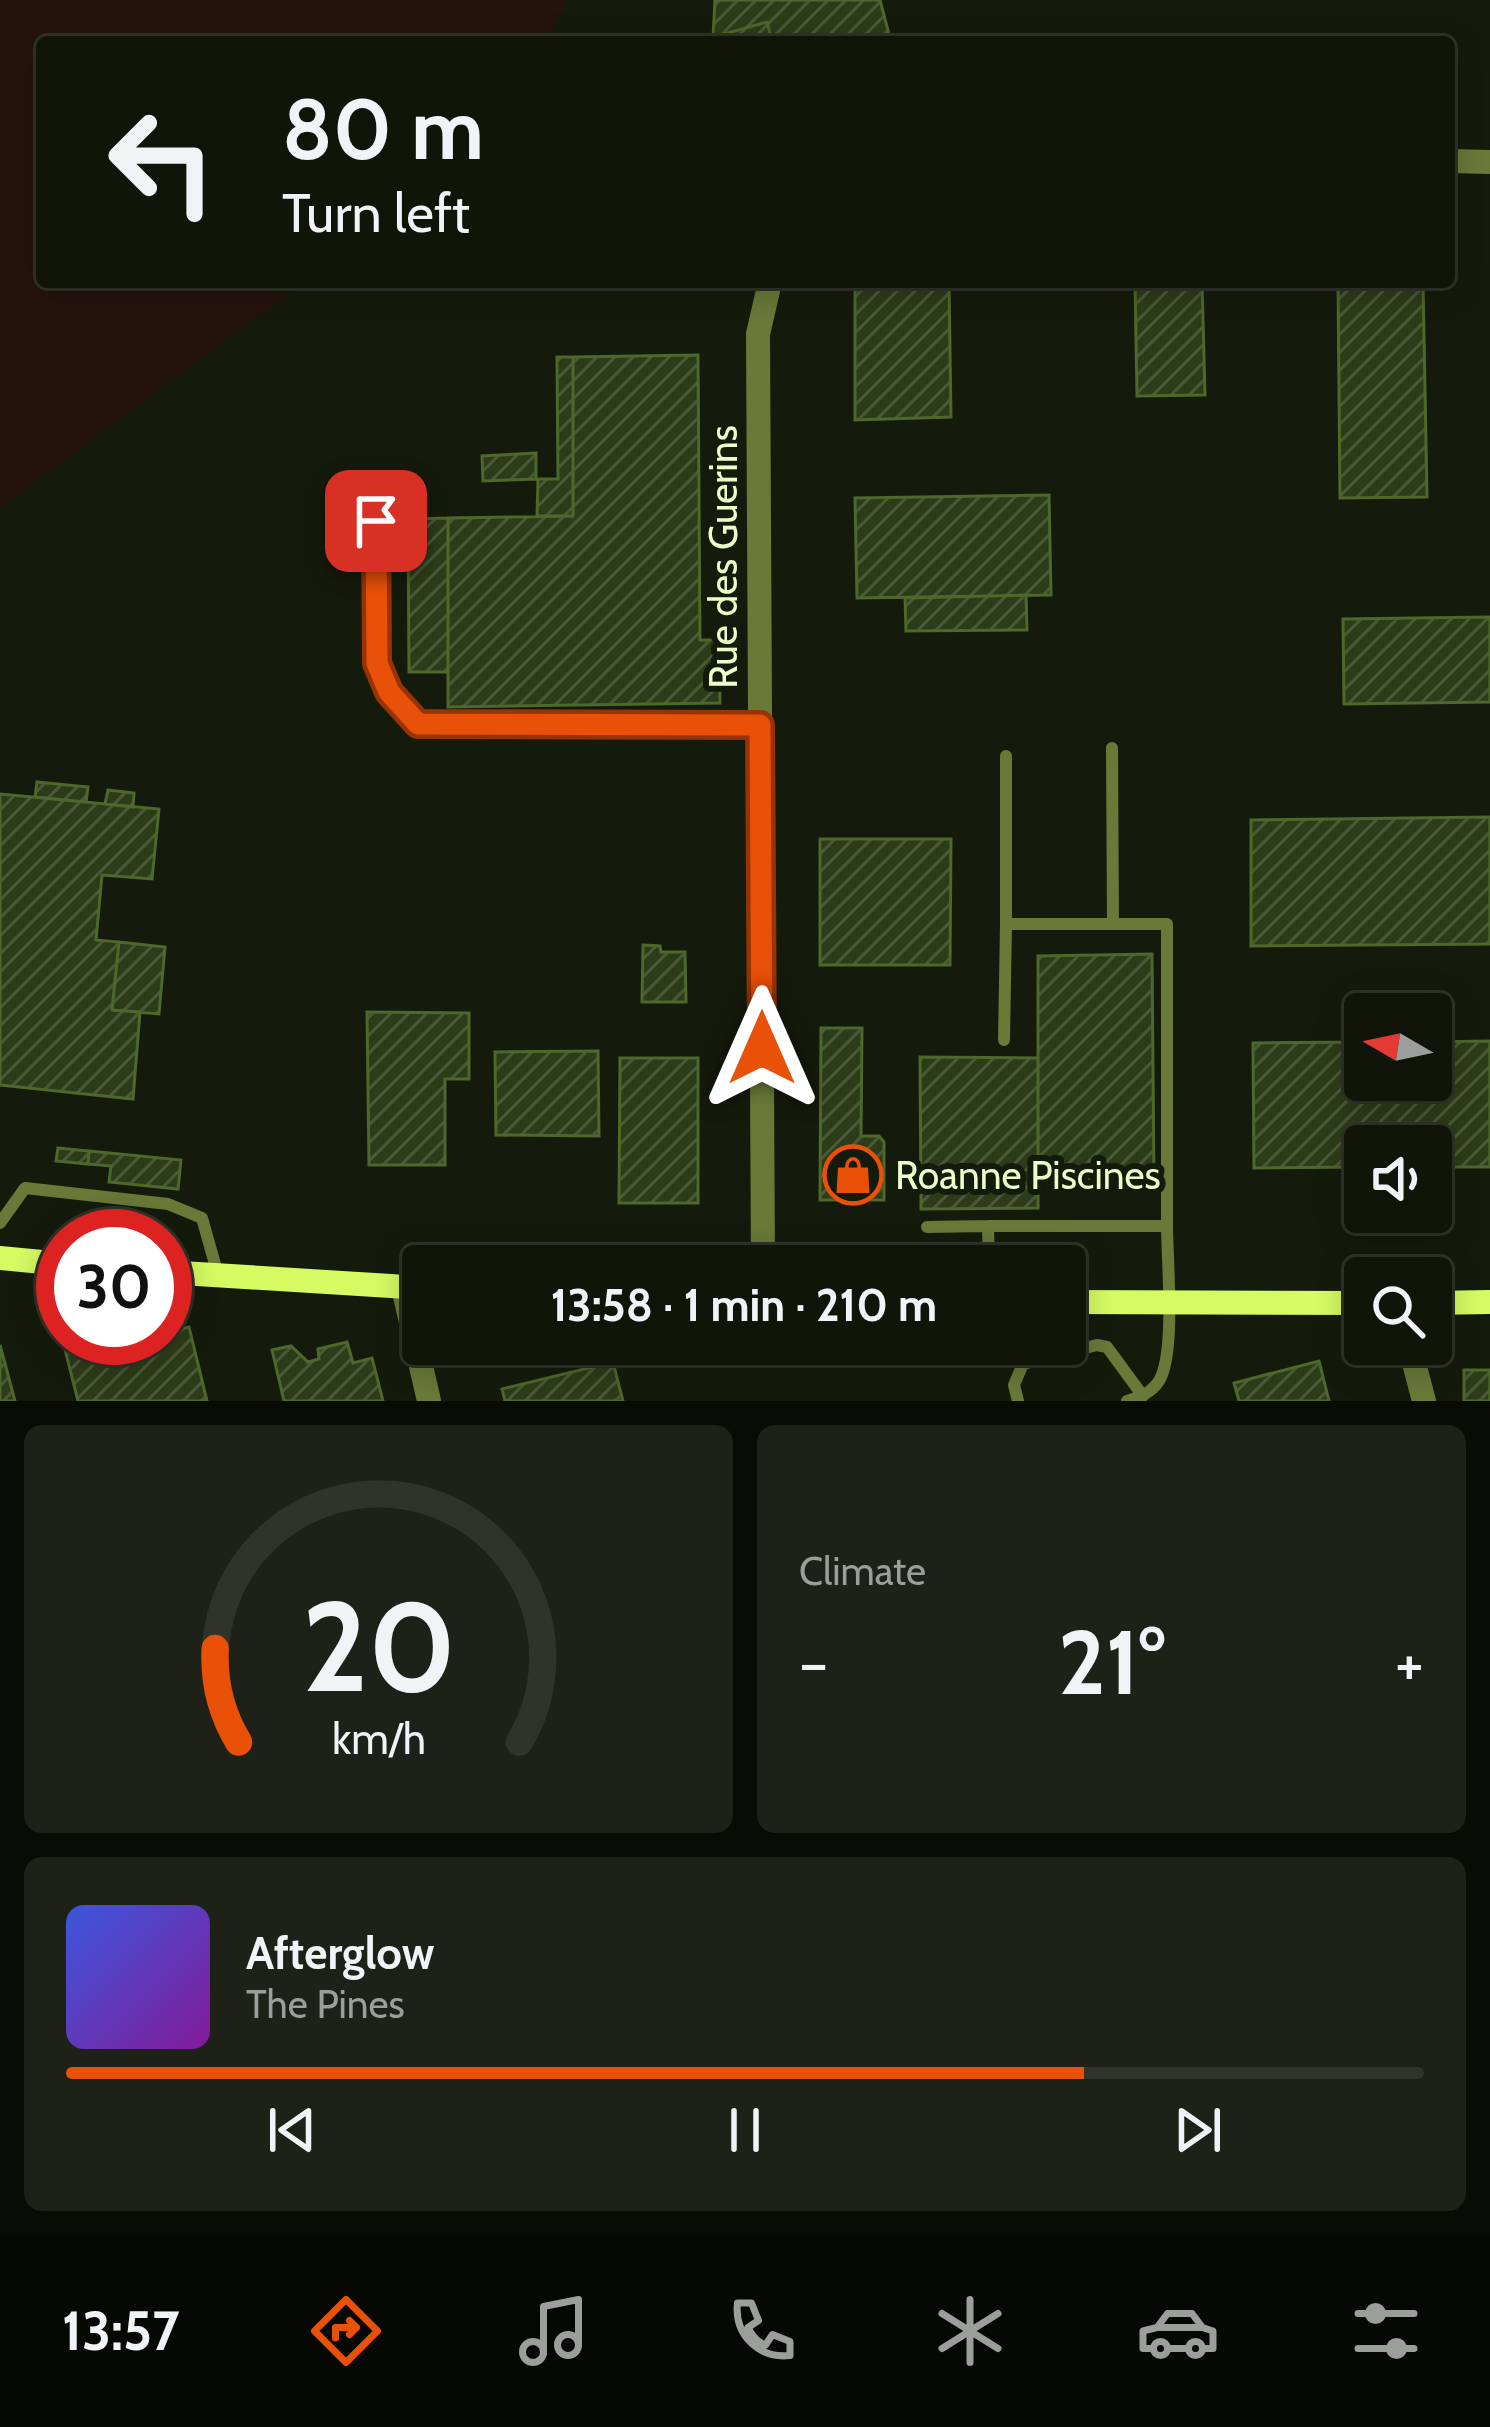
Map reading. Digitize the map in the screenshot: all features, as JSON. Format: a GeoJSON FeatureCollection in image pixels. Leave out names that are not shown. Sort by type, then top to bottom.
{"type":"FeatureCollection","features":[{"type":"Feature","properties":{"kind":"street"},"geometry":{"type":"LineString","coordinates":[[1455,161],[1490,163]]}},
{"type":"Feature","properties":{"kind":"street","name":"Rue des Guerins"},"geometry":{"type":"LineString","coordinates":[[763,1245],[758,334],[769,288]]}},
{"type":"Feature","properties":{"kind":"street"},"geometry":{"type":"LineString","coordinates":[[0,1258],[36,1261]]}},
{"type":"Feature","properties":{"kind":"street"},"geometry":{"type":"LineString","coordinates":[[192,1274],[402,1287]]}},
{"type":"Feature","properties":{"kind":"street"},"geometry":{"type":"LineString","coordinates":[[1086,1302],[1344,1303]]}},
{"type":"Feature","properties":{"kind":"street"},"geometry":{"type":"LineString","coordinates":[[1452,1303],[1490,1302]]}},
{"type":"Feature","properties":{"kind":"street"},"geometry":{"type":"LineString","coordinates":[[425,1365],[430,1401]]}},
{"type":"Feature","properties":{"kind":"street"},"geometry":{"type":"LineString","coordinates":[[1415,1365],[1424,1401]]}},
{"type":"Feature","properties":{"kind":"lane"},"geometry":{"type":"LineString","coordinates":[[376,521],[377,663],[389,692],[418,724],[760,725]]}},
{"type":"Feature","properties":{"kind":"lane"},"geometry":{"type":"LineString","coordinates":[[1112,748],[1112,924]]}},
{"type":"Feature","properties":{"kind":"lane"},"geometry":{"type":"LineString","coordinates":[[1004,1040],[1006,756]]}},
{"type":"Feature","properties":{"kind":"lane"},"geometry":{"type":"LineString","coordinates":[[1006,924],[1167,924],[1167,1357],[1159,1381],[1143,1396],[1126,1401]]}},
{"type":"Feature","properties":{"kind":"lane"},"geometry":{"type":"LineString","coordinates":[[0,1223],[25,1187],[168,1204],[202,1218],[218,1276]]}},
{"type":"Feature","properties":{"kind":"lane"},"geometry":{"type":"LineString","coordinates":[[988,1226],[988,1245]]}},
{"type":"Feature","properties":{"kind":"lane"},"geometry":{"type":"LineString","coordinates":[[927,1227],[1167,1226]]}},
{"type":"Feature","properties":{"kind":"lane"},"geometry":{"type":"LineString","coordinates":[[1018,1401],[1014,1385],[1023,1364],[1097,1345],[1106,1347],[1143,1396]]}},
{"type":"Feature","properties":{"kind":"shaded area"},"geometry":{"type":"Polygon","coordinates":[[[0,0],[569,0],[548,36],[36,36],[36,288],[297,288],[0,508],[0,0]]]}},
{"type":"Feature","properties":{"kind":"building"},"geometry":{"type":"Polygon","coordinates":[[[715,0],[880,0],[889,36],[770,36],[767,22],[713,36],[715,0]]]}},
{"type":"Feature","properties":{"kind":"building"},"geometry":{"type":"Polygon","coordinates":[[[767,22],[770,36],[717,36],[767,22]]]}},
{"type":"Feature","properties":{"kind":"building"},"geometry":{"type":"Polygon","coordinates":[[[855,288],[949,288],[951,417],[855,420],[855,288]]]}},
{"type":"Feature","properties":{"kind":"building"},"geometry":{"type":"Polygon","coordinates":[[[1135,288],[1202,288],[1205,395],[1137,396],[1135,288]]]}},
{"type":"Feature","properties":{"kind":"building"},"geometry":{"type":"Polygon","coordinates":[[[1338,288],[1423,288],[1427,497],[1340,498],[1338,288]]]}},
{"type":"Feature","properties":{"kind":"building"},"geometry":{"type":"Polygon","coordinates":[[[698,355],[700,640],[719,640],[720,703],[448,707],[448,518],[573,516],[573,357],[698,355]]]}},
{"type":"Feature","properties":{"kind":"building"},"geometry":{"type":"Polygon","coordinates":[[[557,357],[573,357],[573,516],[537,516],[538,479],[558,479],[557,357]]]}},
{"type":"Feature","properties":{"kind":"building"},"geometry":{"type":"Polygon","coordinates":[[[536,453],[536,479],[483,481],[482,456],[536,453]]]}},
{"type":"Feature","properties":{"kind":"building"},"geometry":{"type":"Polygon","coordinates":[[[1049,495],[1051,595],[857,598],[855,498],[1049,495]]]}},
{"type":"Feature","properties":{"kind":"building"},"geometry":{"type":"Polygon","coordinates":[[[448,518],[448,672],[409,672],[408,519],[448,518]]]}},
{"type":"Feature","properties":{"kind":"building"},"geometry":{"type":"Polygon","coordinates":[[[1026,595],[1027,630],[906,631],[905,598],[1026,595]]]}},
{"type":"Feature","properties":{"kind":"building"},"geometry":{"type":"Polygon","coordinates":[[[1490,617],[1490,702],[1344,704],[1343,619],[1490,617]]]}},
{"type":"Feature","properties":{"kind":"building"},"geometry":{"type":"Polygon","coordinates":[[[37,782],[88,787],[86,802],[35,797],[37,782]]]}},
{"type":"Feature","properties":{"kind":"building"},"geometry":{"type":"Polygon","coordinates":[[[108,790],[134,793],[133,807],[105,804],[108,790]]]}},
{"type":"Feature","properties":{"kind":"building"},"geometry":{"type":"Polygon","coordinates":[[[0,794],[159,809],[152,879],[102,875],[96,940],[119,942],[112,1010],[140,1012],[133,1099],[0,1085],[0,794]]]}},
{"type":"Feature","properties":{"kind":"building"},"geometry":{"type":"Polygon","coordinates":[[[1490,817],[1490,944],[1251,946],[1251,820],[1490,817]]]}},
{"type":"Feature","properties":{"kind":"building"},"geometry":{"type":"Polygon","coordinates":[[[820,839],[951,839],[950,965],[820,965],[820,839]]]}},
{"type":"Feature","properties":{"kind":"building"},"geometry":{"type":"Polygon","coordinates":[[[119,942],[165,947],[159,1014],[112,1010],[119,942]]]}},
{"type":"Feature","properties":{"kind":"building"},"geometry":{"type":"Polygon","coordinates":[[[643,945],[660,946],[661,952],[685,952],[686,1002],[642,1002],[643,945]]]}},
{"type":"Feature","properties":{"kind":"building"},"geometry":{"type":"Polygon","coordinates":[[[1152,954],[1154,1183],[1038,1183],[1038,956],[1152,954]]]}},
{"type":"Feature","properties":{"kind":"building"},"geometry":{"type":"Polygon","coordinates":[[[367,1012],[469,1013],[469,1079],[445,1079],[445,1165],[369,1165],[367,1012]]]}},
{"type":"Feature","properties":{"kind":"building"},"geometry":{"type":"Polygon","coordinates":[[[821,1028],[862,1028],[861,1136],[879,1136],[884,1142],[884,1200],[820,1200],[821,1028]]]}},
{"type":"Feature","properties":{"kind":"building"},"geometry":{"type":"Polygon","coordinates":[[[1490,1041],[1490,1167],[1452,1167],[1452,1125],[1344,1125],[1344,1167],[1254,1168],[1253,1043],[1344,1042],[1344,1101],[1452,1101],[1452,1042],[1490,1041]]]}},
{"type":"Feature","properties":{"kind":"building"},"geometry":{"type":"Polygon","coordinates":[[[598,1051],[599,1136],[496,1135],[495,1052],[598,1051]]]}},
{"type":"Feature","properties":{"kind":"building"},"geometry":{"type":"Polygon","coordinates":[[[920,1057],[1038,1058],[1038,1208],[921,1209],[920,1057]]]}},
{"type":"Feature","properties":{"kind":"building"},"geometry":{"type":"Polygon","coordinates":[[[620,1058],[698,1058],[698,1203],[619,1203],[620,1058]]]}},
{"type":"Feature","properties":{"kind":"building"},"geometry":{"type":"Polygon","coordinates":[[[58,1148],[89,1151],[88,1164],[56,1161],[58,1148]]]}},
{"type":"Feature","properties":{"kind":"building"},"geometry":{"type":"Polygon","coordinates":[[[89,1151],[181,1160],[178,1189],[109,1182],[111,1166],[88,1164],[89,1151]]]}},
{"type":"Feature","properties":{"kind":"building"},"geometry":{"type":"Polygon","coordinates":[[[192,1339],[207,1401],[78,1401],[69,1365],[192,1365],[192,1339]]]}},
{"type":"Feature","properties":{"kind":"building"},"geometry":{"type":"Polygon","coordinates":[[[347,1342],[353,1363],[372,1358],[383,1401],[284,1401],[272,1350],[291,1346],[308,1362],[319,1359],[318,1349],[347,1342]]]}},
{"type":"Feature","properties":{"kind":"building"},"geometry":{"type":"Polygon","coordinates":[[[0,1345],[15,1401],[0,1401],[0,1345]]]}},
{"type":"Feature","properties":{"kind":"building"},"geometry":{"type":"Polygon","coordinates":[[[1319,1361],[1329,1401],[1239,1401],[1234,1383],[1319,1361]]]}},
{"type":"Feature","properties":{"kind":"building"},"geometry":{"type":"Polygon","coordinates":[[[614,1365],[623,1401],[505,1401],[502,1389],[614,1365]]]}},
{"type":"Feature","properties":{"kind":"building"},"geometry":{"type":"Polygon","coordinates":[[[1464,1370],[1490,1370],[1490,1401],[1464,1401],[1464,1370]]]}},
{"type":"Feature","properties":{"kind":"place","name":"Roanne Piscines"},"geometry":{"type":"Point","coordinates":[853,1175]}},
{"type":"Feature","properties":{"kind":"route"},"geometry":{"type":"LineString","coordinates":[[376,521],[377,663],[389,692],[418,724],[760,725],[762,1048]]}}]}
